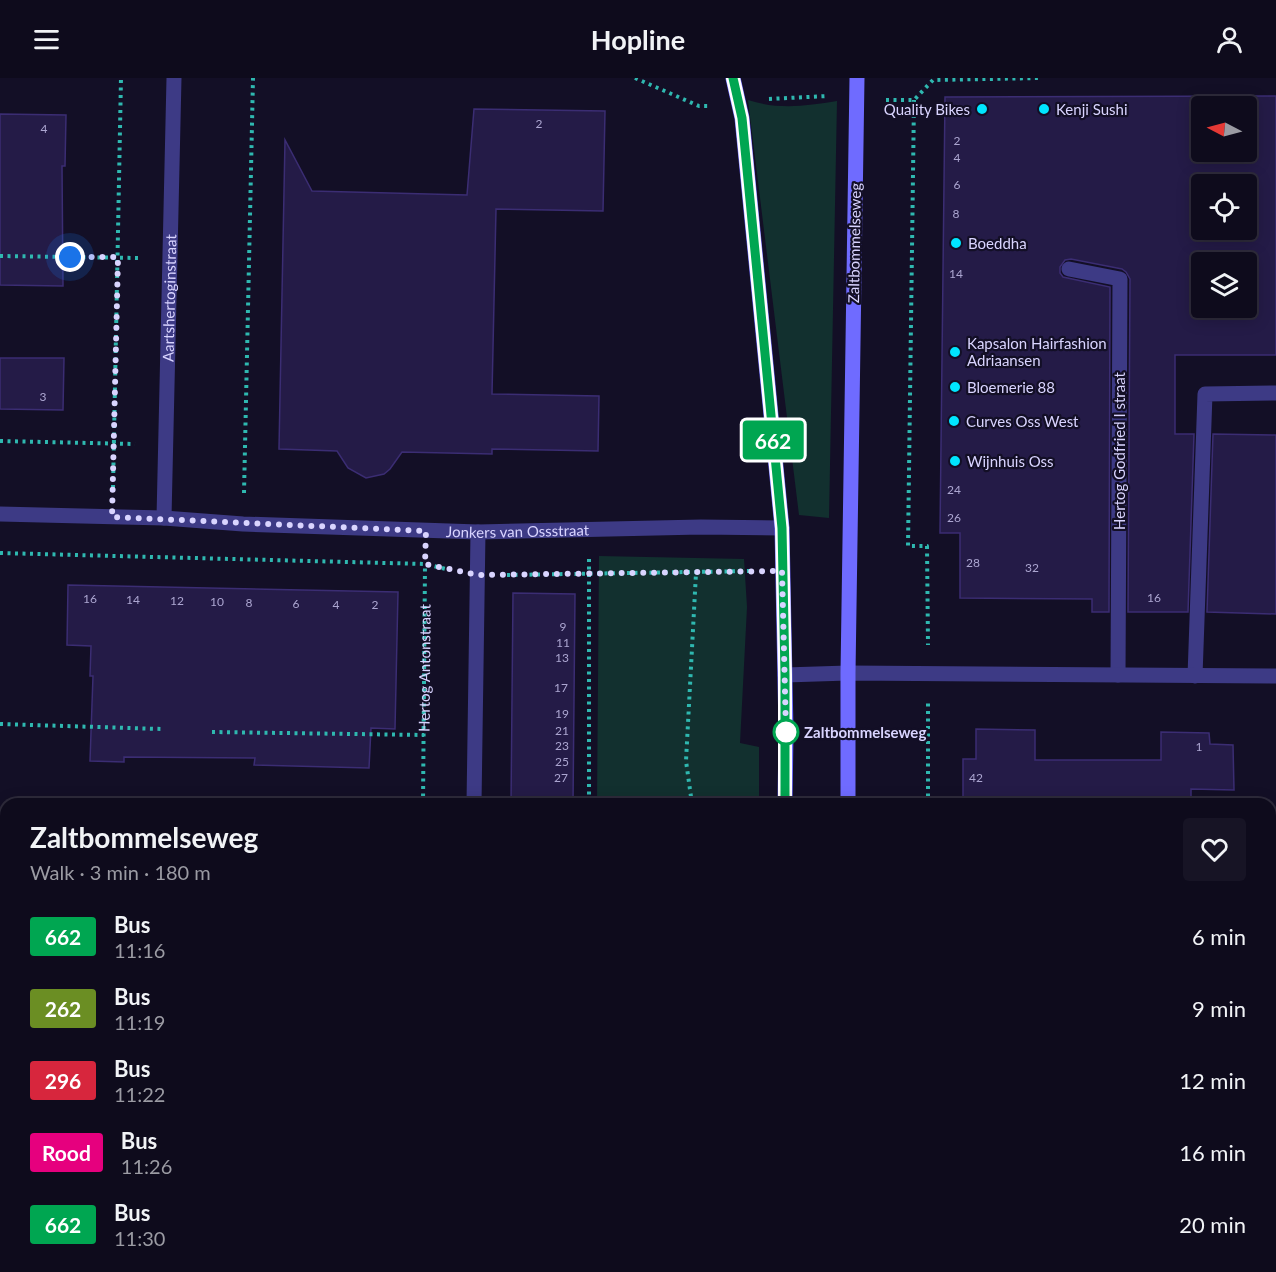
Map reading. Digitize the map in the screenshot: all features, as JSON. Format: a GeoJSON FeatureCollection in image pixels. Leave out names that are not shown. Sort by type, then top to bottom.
{"type":"FeatureCollection","features":[{"type":"Feature","properties":{"kind":"main road"},"geometry":{"type":"LineString","coordinates":[[733,78],[742,118],[782,528],[785,798]]}},
{"type":"Feature","properties":{"kind":"main road","name":"Zaltbommelseweg"},"geometry":{"type":"LineString","coordinates":[[848,798],[857,78]]}},
{"type":"Feature","properties":{"kind":"street","name":"Aartshertoginstraat"},"geometry":{"type":"LineString","coordinates":[[164,518],[174,78]]}},
{"type":"Feature","properties":{"kind":"street","name":"Hertog Godfried I straat"},"geometry":{"type":"LineString","coordinates":[[1070,269],[1120,279],[1118,675]]}},
{"type":"Feature","properties":{"kind":"street"},"geometry":{"type":"LineString","coordinates":[[1195,676],[1205,394],[1276,393]]}},
{"type":"Feature","properties":{"kind":"street","name":"Jonkers van Ossstraat"},"geometry":{"type":"LineString","coordinates":[[0,514],[164,518],[243,524],[478,532],[782,528]]}},
{"type":"Feature","properties":{"kind":"street"},"geometry":{"type":"LineString","coordinates":[[474,798],[478,532]]}},
{"type":"Feature","properties":{"kind":"street"},"geometry":{"type":"LineString","coordinates":[[785,675],[928,673],[1276,676]]}},
{"type":"Feature","properties":{"kind":"path"},"geometry":{"type":"LineString","coordinates":[[112,517],[121,78]]}},
{"type":"Feature","properties":{"kind":"path"},"geometry":{"type":"LineString","coordinates":[[242,560],[253,78]]}},
{"type":"Feature","properties":{"kind":"path"},"geometry":{"type":"LineString","coordinates":[[928,798],[927,546],[908,546],[914,100],[933,80],[1040,78]]}},
{"type":"Feature","properties":{"kind":"path"},"geometry":{"type":"LineString","coordinates":[[856,100],[914,100]]}},
{"type":"Feature","properties":{"kind":"path"},"geometry":{"type":"LineString","coordinates":[[0,256],[170,258]]}},
{"type":"Feature","properties":{"kind":"path"},"geometry":{"type":"LineString","coordinates":[[0,441],[165,444]]}},
{"type":"Feature","properties":{"kind":"path"},"geometry":{"type":"LineString","coordinates":[[589,530],[589,798]]}},
{"type":"Feature","properties":{"kind":"path","name":"Hertog Antonstraat"},"geometry":{"type":"LineString","coordinates":[[423,798],[426,531]]}},
{"type":"Feature","properties":{"kind":"path"},"geometry":{"type":"LineString","coordinates":[[0,553],[425,564],[478,575],[782,571]]}},
{"type":"Feature","properties":{"kind":"path"},"geometry":{"type":"LineString","coordinates":[[692,798],[686,761],[696,573]]}},
{"type":"Feature","properties":{"kind":"path"},"geometry":{"type":"LineString","coordinates":[[0,724],[162,729]]}},
{"type":"Feature","properties":{"kind":"path"},"geometry":{"type":"LineString","coordinates":[[212,732],[424,735]]}},
{"type":"Feature","properties":{"kind":"green space"},"geometry":{"type":"Polygon","coordinates":[[[748,100],[781,106],[804,106],[837,101],[829,518],[799,515],[748,100]]]}},
{"type":"Feature","properties":{"kind":"green space"},"geometry":{"type":"Polygon","coordinates":[[[599,556],[744,559],[747,607],[740,743],[759,747],[759,798],[597,798],[599,556]]]}},
{"type":"Feature","properties":{"kind":"building"},"geometry":{"type":"Polygon","coordinates":[[[1191,96],[1191,162],[1257,162],[1257,96],[1276,96],[1276,355],[1175,355],[1175,434],[1194,434],[1188,612],[1128,612],[1130,279],[1122,269],[1071,259],[1065,260],[1060,267],[1063,277],[1110,287],[1109,612],[1092,612],[1092,599],[960,598],[960,533],[940,533],[945,97],[1191,96]]]}},
{"type":"Feature","properties":{"kind":"building"},"geometry":{"type":"Polygon","coordinates":[[[474,109],[605,111],[603,211],[496,209],[492,394],[599,396],[598,451],[492,449],[492,454],[402,452],[384,474],[366,478],[348,468],[337,451],[279,449],[285,140],[312,191],[467,195],[474,109]]]}},
{"type":"Feature","properties":{"kind":"building"},"geometry":{"type":"Polygon","coordinates":[[[0,114],[66,115],[65,166],[62,166],[63,286],[0,285],[0,114]]]}},
{"type":"Feature","properties":{"kind":"building"},"geometry":{"type":"Polygon","coordinates":[[[0,358],[64,358],[63,410],[0,409],[0,358]]]}},
{"type":"Feature","properties":{"kind":"building"},"geometry":{"type":"Polygon","coordinates":[[[1213,434],[1276,435],[1276,614],[1207,612],[1213,434]]]}},
{"type":"Feature","properties":{"kind":"building"},"geometry":{"type":"Polygon","coordinates":[[[68,585],[398,592],[395,729],[371,728],[369,768],[254,765],[255,758],[124,757],[124,762],[90,761],[93,676],[90,676],[91,646],[67,645],[68,585]]]}},
{"type":"Feature","properties":{"kind":"building"},"geometry":{"type":"Polygon","coordinates":[[[513,593],[575,594],[573,798],[511,798],[513,593]]]}},
{"type":"Feature","properties":{"kind":"building"},"geometry":{"type":"Polygon","coordinates":[[[976,729],[1035,730],[1035,760],[1161,760],[1161,732],[1209,733],[1210,744],[1233,745],[1234,790],[1191,789],[1191,798],[963,798],[963,759],[976,759],[976,729]]]}},
{"type":"Feature","properties":{"kind":"bus line","name":"662"},"geometry":{"type":"LineString","coordinates":[[733,78],[742,118],[782,528],[785,798]]}},
{"type":"Feature","properties":{"kind":"place","name":"Quality Bikes"},"geometry":{"type":"Point","coordinates":[982,109]}},
{"type":"Feature","properties":{"kind":"place","name":"Kenji Sushi"},"geometry":{"type":"Point","coordinates":[1044,109]}},
{"type":"Feature","properties":{"kind":"place","name":"Boeddha"},"geometry":{"type":"Point","coordinates":[956,243]}},
{"type":"Feature","properties":{"kind":"place","name":"Kapsalon Hairfashion Adriaansen"},"geometry":{"type":"Point","coordinates":[955,352]}},
{"type":"Feature","properties":{"kind":"place","name":"Bloemerie 88"},"geometry":{"type":"Point","coordinates":[955,387]}},
{"type":"Feature","properties":{"kind":"place","name":"Curves Oss West"},"geometry":{"type":"Point","coordinates":[954,421]}},
{"type":"Feature","properties":{"kind":"place","name":"Wijnhuis Oss"},"geometry":{"type":"Point","coordinates":[955,461]}},
{"type":"Feature","properties":{"kind":"place","name":"Zaltbommelseweg"},"geometry":{"type":"Point","coordinates":[786,732]}},
{"type":"Feature","properties":{"kind":"route"},"geometry":{"type":"LineString","coordinates":[[70,257],[118,257],[112,517],[426,531],[425,564],[478,575],[782,571],[786,732]]}}]}
